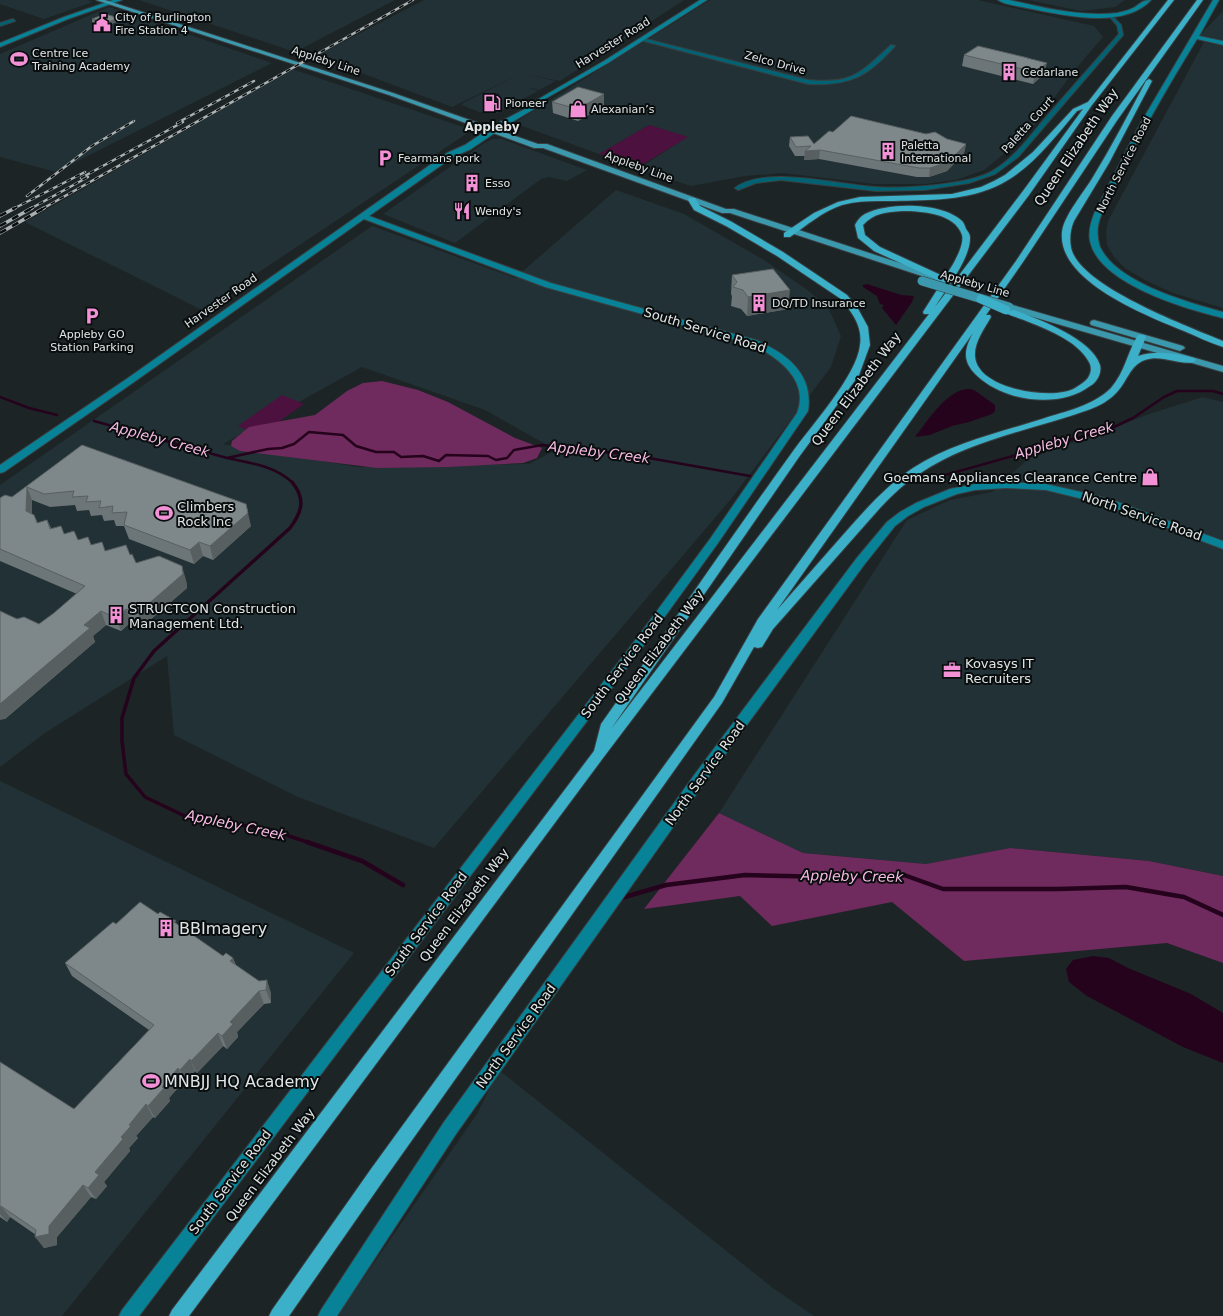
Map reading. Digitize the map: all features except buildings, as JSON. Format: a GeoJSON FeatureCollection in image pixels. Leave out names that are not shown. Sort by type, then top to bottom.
{"type":"FeatureCollection","features":[{"type":"Feature","properties":{"kind":"highway","name":"Queen Elizabeth Way"},"geometry":{"type":"LineString","coordinates":[[178,1316],[598,755],[1026,193],[1090,104],[1171,0]]}},
{"type":"Feature","properties":{"kind":"highway","name":"Queen Elizabeth Way"},"geometry":{"type":"LineString","coordinates":[[278,1316],[377,1175],[718,700],[762,622],[1019,262],[1115,118],[1200,0]]}},
{"type":"Feature","properties":{"kind":"highway"},"geometry":{"type":"LineString","coordinates":[[1159,56],[1159,63],[1130,118],[1089,191],[1072,215],[1066,232],[1067,250],[1071,258],[1083,273],[1108,291],[1136,306],[1223,344]]}},
{"type":"Feature","properties":{"kind":"highway"},"geometry":{"type":"LineString","coordinates":[[790,233],[817,215],[838,204],[860,199],[952,196],[983,189],[997,183],[1008,177],[1036,154],[1075,110],[1090,104]]}},
{"type":"Feature","properties":{"kind":"highway"},"geometry":{"type":"LineString","coordinates":[[598,755],[605,727],[795,455],[854,375],[866,345],[864,327],[859,317],[853,306],[839,293],[774,250],[729,224],[697,208],[692,200]]}},
{"type":"Feature","properties":{"kind":"highway"},"geometry":{"type":"LineString","coordinates":[[919,334],[925,315],[960,258],[965,247],[966,234],[963,227],[954,220],[942,214],[923,209],[904,207],[881,210],[872,213],[862,220],[859,233],[868,244],[926,276]]}},
{"type":"Feature","properties":{"kind":"highway"},"geometry":{"type":"LineString","coordinates":[[981,299],[1009,306],[1080,346],[1092,359],[1095,365],[1095,373],[1092,380],[1086,386],[1071,394],[1056,396],[1038,396],[1017,393],[997,386],[983,377],[973,365],[969,354],[970,348],[1019,262]]}},
{"type":"Feature","properties":{"kind":"highway"},"geometry":{"type":"LineString","coordinates":[[718,700],[770,626],[869,512],[891,489],[917,470],[943,457],[1106,398],[1114,390],[1128,366],[1139,341]]}},
{"type":"Feature","properties":{"kind":"highway"},"geometry":{"type":"LineString","coordinates":[[1128,366],[1136,360],[1152,355],[1171,356],[1191,360]]}},
{"type":"Feature","properties":{"kind":"main road","name":"Appleby Line"},"geometry":{"type":"LineString","coordinates":[[118,0],[544,142],[544,146]]}},
{"type":"Feature","properties":{"kind":"main road","name":"Appleby Line"},"geometry":{"type":"LineString","coordinates":[[104,1],[391,94],[485,127],[495,126]]}},
{"type":"Feature","properties":{"kind":"main road","name":"Appleby Line"},"geometry":{"type":"LineString","coordinates":[[495,126],[503,134],[537,146],[544,146],[725,212],[732,211],[790,233],[926,276],[944,280],[1009,306],[1139,341],[1223,361]]}},
{"type":"Feature","properties":{"kind":"main road","name":"Appleby Line"},"geometry":{"type":"LineString","coordinates":[[926,276],[981,299]]}},
{"type":"Feature","properties":{"kind":"main road","name":"Appleby Line"},"geometry":{"type":"LineString","coordinates":[[1139,341],[1191,360],[1223,369]]}},
{"type":"Feature","properties":{"kind":"street"},"geometry":{"type":"LineString","coordinates":[[0,45],[104,1],[118,0]]}},
{"type":"Feature","properties":{"kind":"street","name":"Harvester Road"},"geometry":{"type":"LineString","coordinates":[[0,470],[456,151],[468,147],[495,126],[532,108],[533,104],[704,0]]}},
{"type":"Feature","properties":{"kind":"street"},"geometry":{"type":"LineString","coordinates":[[1001,0],[1080,16],[1111,16],[1143,7],[1148,0]]}},
{"type":"Feature","properties":{"kind":"street","name":"North Service Road"},"geometry":{"type":"LineString","coordinates":[[1216,0],[1169,78],[1127,155],[1098,214],[1093,238],[1104,259],[1129,279],[1168,298],[1223,315]]}},
{"type":"Feature","properties":{"kind":"street","name":"Paletta Court"},"geometry":{"type":"LineString","coordinates":[[738,188],[755,181],[781,178],[876,189],[925,188],[969,181],[993,173],[1016,156],[1121,34],[1119,25],[1111,16]]}},
{"type":"Feature","properties":{"kind":"street"},"geometry":{"type":"LineString","coordinates":[[0,25],[13,20]]}},
{"type":"Feature","properties":{"kind":"street"},"geometry":{"type":"LineString","coordinates":[[1195,37],[1223,43]]}},
{"type":"Feature","properties":{"kind":"street","name":"Zelco Drive"},"geometry":{"type":"LineString","coordinates":[[642,39],[808,82],[828,84],[845,82],[860,75],[893,46]]}},
{"type":"Feature","properties":{"kind":"street","name":"Harvester Road"},"geometry":{"type":"LineString","coordinates":[[456,151],[458,145],[485,127]]}},
{"type":"Feature","properties":{"kind":"street"},"geometry":{"type":"LineString","coordinates":[[482,137],[503,134]]}},
{"type":"Feature","properties":{"kind":"street","name":"South Service Road"},"geometry":{"type":"LineString","coordinates":[[128,1316],[642,640],[714,541],[795,424],[802,412],[805,400],[801,383],[792,367],[769,348],[753,342],[548,285],[363,216]]}},
{"type":"Feature","properties":{"kind":"street","name":"North Service Road"},"geometry":{"type":"LineString","coordinates":[[327,1316],[450,1128],[705,772],[856,568],[891,524],[920,504],[954,491],[975,487],[1006,485],[1046,487],[1111,503],[1223,545]]}},
{"type":"Feature","properties":{"kind":"shaded area"},"geometry":{"type":"Polygon","coordinates":[[[0,0],[87,0],[93,2],[44,19],[0,4],[0,0]]]}},
{"type":"Feature","properties":{"kind":"shaded area"},"geometry":{"type":"Polygon","coordinates":[[[139,0],[395,0],[295,52],[139,0]]]}},
{"type":"Feature","properties":{"kind":"shaded area"},"geometry":{"type":"Polygon","coordinates":[[[424,0],[684,0],[560,81],[524,74],[556,81],[539,90],[526,87],[538,91],[497,113],[479,112],[462,105],[463,103],[522,73],[452,107],[316,56],[424,0]]]}},
{"type":"Feature","properties":{"kind":"shaded area"},"geometry":{"type":"Polygon","coordinates":[[[710,0],[978,0],[1094,26],[1103,37],[1073,72],[1028,134],[984,170],[956,180],[925,184],[874,184],[783,173],[745,176],[691,186],[638,169],[687,137],[649,125],[599,154],[514,123],[710,0]]]}},
{"type":"Feature","properties":{"kind":"shaded area"},"geometry":{"type":"Polygon","coordinates":[[[1028,0],[1125,0],[1115,7],[1081,11],[1028,0]]]}},
{"type":"Feature","properties":{"kind":"shaded area"},"geometry":{"type":"Polygon","coordinates":[[[109,7],[272,63],[56,172],[0,157],[0,54],[109,7]]]}},
{"type":"Feature","properties":{"kind":"shaded area"},"geometry":{"type":"Polygon","coordinates":[[[1223,11],[1223,40],[1200,35],[1223,11]]]}},
{"type":"Feature","properties":{"kind":"shaded area"},"geometry":{"type":"Polygon","coordinates":[[[1204,42],[1223,46],[1223,308],[1173,293],[1126,269],[1114,257],[1107,245],[1106,232],[1108,221],[1204,42]]]}},
{"type":"Feature","properties":{"kind":"shaded area"},"geometry":{"type":"Polygon","coordinates":[[[292,69],[472,130],[202,310],[25,222],[292,69]]]}},
{"type":"Feature","properties":{"kind":"shaded area"},"geometry":{"type":"Polygon","coordinates":[[[649,125],[688,137],[640,166],[599,154],[649,125]]]}},
{"type":"Feature","properties":{"kind":"shaded area"},"geometry":{"type":"Polygon","coordinates":[[[493,139],[502,139],[587,170],[567,181],[549,177],[541,179],[455,243],[383,214],[484,143],[493,139]]]}},
{"type":"Feature","properties":{"kind":"shaded area"},"geometry":{"type":"Polygon","coordinates":[[[616,190],[684,214],[764,260],[806,289],[828,307],[841,336],[831,367],[731,499],[434,848],[298,797],[174,735],[167,656],[45,733],[0,767],[0,485],[372,226],[515,278],[616,190]],[[362,367],[223,444],[357,467],[529,464],[556,450],[485,410],[362,367]]]}},
{"type":"Feature","properties":{"kind":"shaded area"},"geometry":{"type":"Polygon","coordinates":[[[867,284],[901,295],[914,296],[912,302],[896,325],[882,308],[884,305],[880,304],[877,296],[863,287],[863,285],[867,284]]]}},
{"type":"Feature","properties":{"kind":"shaded area"},"geometry":{"type":"Polygon","coordinates":[[[382,381],[418,390],[448,402],[515,438],[542,448],[537,458],[523,463],[448,467],[377,468],[240,451],[231,446],[232,441],[249,427],[315,415],[347,391],[363,383],[382,381]]]}},
{"type":"Feature","properties":{"kind":"shaded area"},"geometry":{"type":"Polygon","coordinates":[[[961,390],[974,390],[995,405],[995,411],[992,414],[952,426],[930,435],[915,437],[946,400],[961,390]]]}},
{"type":"Feature","properties":{"kind":"shaded area"},"geometry":{"type":"Polygon","coordinates":[[[282,395],[304,404],[247,444],[234,439],[247,430],[238,426],[282,395]]]}},
{"type":"Feature","properties":{"kind":"shaded area"},"geometry":{"type":"Polygon","coordinates":[[[1203,397],[1223,402],[1223,876],[1149,861],[1010,848],[926,864],[803,853],[719,813],[907,520],[950,500],[992,492],[1028,459],[1152,413],[1203,397]]]}},
{"type":"Feature","properties":{"kind":"shaded area"},"geometry":{"type":"Polygon","coordinates":[[[0,781],[354,953],[62,1316],[0,1316],[0,781]]]}},
{"type":"Feature","properties":{"kind":"shaded area"},"geometry":{"type":"Polygon","coordinates":[[[719,813],[803,853],[926,864],[1010,848],[1149,861],[1223,876],[1223,963],[1167,943],[964,961],[892,902],[772,926],[740,896],[644,909],[719,813]]]}},
{"type":"Feature","properties":{"kind":"shaded area"},"geometry":{"type":"Polygon","coordinates":[[[1093,956],[1109,958],[1128,968],[1191,994],[1223,1013],[1223,1063],[1183,1047],[1087,996],[1069,982],[1066,969],[1073,960],[1093,956]]]}},
{"type":"Feature","properties":{"kind":"shaded area"},"geometry":{"type":"Polygon","coordinates":[[[499,1070],[773,1288],[814,1316],[337,1316],[477,1114],[499,1070]]]}},
{"type":"Feature","properties":{"kind":"waterway","name":"Appleby Creek"},"geometry":{"type":"LineString","coordinates":[[923,479],[931,479],[1112,428],[1133,418],[1164,397],[1177,391],[1213,391],[1223,394]]}},
{"type":"Feature","properties":{"kind":"waterway","name":"Appleby Creek"},"geometry":{"type":"LineString","coordinates":[[0,397],[29,408],[57,415]]}},
{"type":"Feature","properties":{"kind":"waterway","name":"Appleby Creek"},"geometry":{"type":"LineString","coordinates":[[94,421],[227,458]]}},
{"type":"Feature","properties":{"kind":"waterway","name":"Appleby Creek"},"geometry":{"type":"LineString","coordinates":[[227,458],[268,449],[282,448],[294,444],[309,432],[343,435],[356,446],[376,452],[394,452],[401,457],[423,456],[439,461],[446,455],[488,456],[496,460],[507,458],[514,450],[542,445],[632,455],[750,476]]}},
{"type":"Feature","properties":{"kind":"waterway","name":"Appleby Creek"},"geometry":{"type":"LineString","coordinates":[[227,458],[271,469],[286,477],[292,482]]}},
{"type":"Feature","properties":{"kind":"waterway","name":"Appleby Creek"},"geometry":{"type":"LineString","coordinates":[[292,482],[299,494],[301,505],[300,511],[290,528],[154,651],[134,678],[122,718],[122,741],[126,774],[145,797],[189,818],[268,829],[307,842]]}},
{"type":"Feature","properties":{"kind":"waterway","name":"Appleby Creek"},"geometry":{"type":"LineString","coordinates":[[307,842],[362,861],[403,885]]}},
{"type":"Feature","properties":{"kind":"waterway","name":"Appleby Creek"},"geometry":{"type":"LineString","coordinates":[[621,898],[666,885],[745,875],[830,877],[904,875],[943,889],[1058,889],[1126,887],[1184,897],[1223,915]]}},
{"type":"Feature","properties":{"kind":"railway"},"geometry":{"type":"LineString","coordinates":[[42,209],[413,0]]}},
{"type":"Feature","properties":{"kind":"railway"},"geometry":{"type":"LineString","coordinates":[[177,123],[254,81]]}},
{"type":"Feature","properties":{"kind":"railway"},"geometry":{"type":"LineString","coordinates":[[27,196],[92,146],[134,121]]}},
{"type":"Feature","properties":{"kind":"railway"},"geometry":{"type":"LineString","coordinates":[[81,178],[183,122]]}},
{"type":"Feature","properties":{"kind":"railway"},"geometry":{"type":"LineString","coordinates":[[13,209],[85,172]]}},
{"type":"Feature","properties":{"kind":"railway"},"geometry":{"type":"LineString","coordinates":[[30,209],[88,177]]}},
{"type":"Feature","properties":{"kind":"railway"},"geometry":{"type":"LineString","coordinates":[[0,216],[15,208]]}},
{"type":"Feature","properties":{"kind":"railway"},"geometry":{"type":"LineString","coordinates":[[0,226],[32,208]]}},
{"type":"Feature","properties":{"kind":"railway"},"geometry":{"type":"LineString","coordinates":[[0,233],[44,208]]}},
{"type":"Feature","properties":{"kind":"place","name":"City of Burlington Fire Station 4"},"geometry":{"type":"Point","coordinates":[102,23]}},
{"type":"Feature","properties":{"kind":"place","name":"Centre Ice Training Academy"},"geometry":{"type":"Point","coordinates":[19,59]}},
{"type":"Feature","properties":{"kind":"place","name":"Cedarlane"},"geometry":{"type":"Point","coordinates":[1009,72]}},
{"type":"Feature","properties":{"kind":"place","name":"Pioneer"},"geometry":{"type":"Point","coordinates":[492,103]}},
{"type":"Feature","properties":{"kind":"place","name":"Alexanian’s"},"geometry":{"type":"Point","coordinates":[578,109]}},
{"type":"Feature","properties":{"kind":"place","name":"Paletta International"},"geometry":{"type":"Point","coordinates":[888,151]}},
{"type":"Feature","properties":{"kind":"place","name":"Fearmans pork"},"geometry":{"type":"Point","coordinates":[385,158]}},
{"type":"Feature","properties":{"kind":"place","name":"Esso"},"geometry":{"type":"Point","coordinates":[472,183]}},
{"type":"Feature","properties":{"kind":"place","name":"Wendy's"},"geometry":{"type":"Point","coordinates":[462,211]}},
{"type":"Feature","properties":{"kind":"place","name":"DQ/TD Insurance"},"geometry":{"type":"Point","coordinates":[759,303]}},
{"type":"Feature","properties":{"kind":"place","name":"Appleby GO Station Parking"},"geometry":{"type":"Point","coordinates":[92,316]}},
{"type":"Feature","properties":{"kind":"place","name":"Goemans Appliances Clearance Centre"},"geometry":{"type":"Point","coordinates":[1150,477]}},
{"type":"Feature","properties":{"kind":"place","name":"Climbers Rock Inc"},"geometry":{"type":"Point","coordinates":[164,513]}},
{"type":"Feature","properties":{"kind":"place","name":"STRUCTCON Construction Management Ltd."},"geometry":{"type":"Point","coordinates":[116,615]}},
{"type":"Feature","properties":{"kind":"place","name":"Kovasys IT Recruiters"},"geometry":{"type":"Point","coordinates":[952,670]}},
{"type":"Feature","properties":{"kind":"place","name":"BBImagery"},"geometry":{"type":"Point","coordinates":[166,928]}},
{"type":"Feature","properties":{"kind":"place","name":"MNBJJ HQ Academy"},"geometry":{"type":"Point","coordinates":[151,1081]}},
{"type":"Feature","properties":{"kind":"district","name":"Appleby"},"geometry":{"type":"Point","coordinates":[492,127]}}]}
